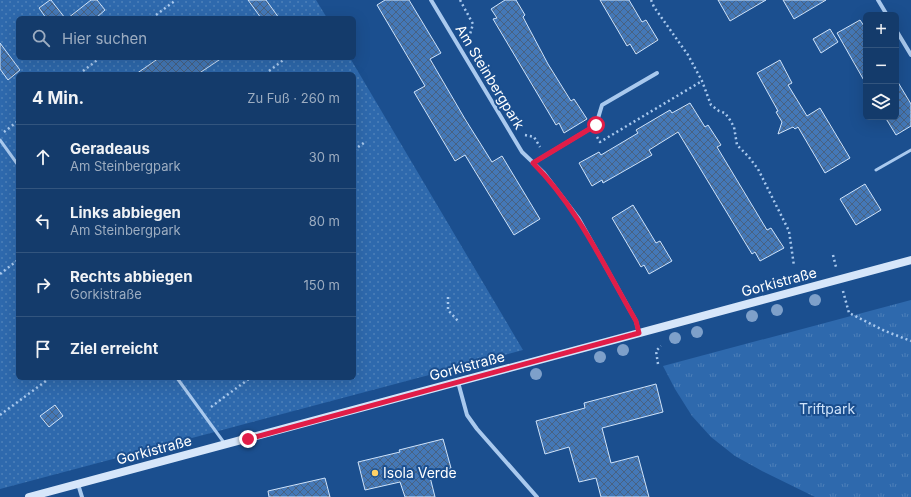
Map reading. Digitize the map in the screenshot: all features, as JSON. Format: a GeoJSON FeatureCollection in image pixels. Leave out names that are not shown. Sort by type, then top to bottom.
{"type":"FeatureCollection","features":[{"type":"Feature","properties":{"kind":"main road","name":"Gorkistraße"},"geometry":{"type":"LineString","coordinates":[[29,497],[911,260]]}},
{"type":"Feature","properties":{"kind":"street","name":"Am Steinbergpark"},"geometry":{"type":"LineString","coordinates":[[431,0],[522,152],[544,173],[579,220],[636,321],[639,333]]}},
{"type":"Feature","properties":{"kind":"street"},"geometry":{"type":"LineString","coordinates":[[878,0],[885,12]]}},
{"type":"Feature","properties":{"kind":"street"},"geometry":{"type":"LineString","coordinates":[[899,35],[911,55]]}},
{"type":"Feature","properties":{"kind":"street"},"geometry":{"type":"LineString","coordinates":[[533,163],[596,125],[602,105],[657,73]]}},
{"type":"Feature","properties":{"kind":"street"},"geometry":{"type":"LineString","coordinates":[[458,382],[467,415],[477,430],[536,497]]}},
{"type":"Feature","properties":{"kind":"street"},"geometry":{"type":"LineString","coordinates":[[78,484],[82,497]]}},
{"type":"Feature","properties":{"kind":"lane"},"geometry":{"type":"LineString","coordinates":[[0,140],[16,162]]}},
{"type":"Feature","properties":{"kind":"lane"},"geometry":{"type":"LineString","coordinates":[[876,170],[911,150]]}},
{"type":"Feature","properties":{"kind":"lane"},"geometry":{"type":"LineString","coordinates":[[178,380],[226,445]]}},
{"type":"Feature","properties":{"kind":"path"},"geometry":{"type":"LineString","coordinates":[[155,16],[176,0]]}},
{"type":"Feature","properties":{"kind":"path"},"geometry":{"type":"LineString","coordinates":[[651,0],[654,7],[688,55],[702,81],[711,104],[725,114],[730,120],[734,127],[736,145],[748,156],[758,170],[790,231],[794,266]]}},
{"type":"Feature","properties":{"kind":"path"},"geometry":{"type":"LineString","coordinates":[[82,72],[97,60]]}},
{"type":"Feature","properties":{"kind":"path"},"geometry":{"type":"LineString","coordinates":[[268,72],[283,60]]}},
{"type":"Feature","properties":{"kind":"path"},"geometry":{"type":"LineString","coordinates":[[591,128],[600,142],[702,81]]}},
{"type":"Feature","properties":{"kind":"path"},"geometry":{"type":"LineString","coordinates":[[0,134],[16,122]]}},
{"type":"Feature","properties":{"kind":"path"},"geometry":{"type":"LineString","coordinates":[[356,149],[365,142]]}},
{"type":"Feature","properties":{"kind":"path"},"geometry":{"type":"LineString","coordinates":[[0,274],[16,262]]}},
{"type":"Feature","properties":{"kind":"path"},"geometry":{"type":"LineString","coordinates":[[839,279],[849,313],[885,331],[911,341]]}},
{"type":"Feature","properties":{"kind":"path"},"geometry":{"type":"LineString","coordinates":[[448,297],[448,310],[458,321]]}},
{"type":"Feature","properties":{"kind":"path"},"geometry":{"type":"LineString","coordinates":[[658,364],[656,351],[660,346]]}},
{"type":"Feature","properties":{"kind":"path"},"geometry":{"type":"LineString","coordinates":[[0,415],[47,380]]}},
{"type":"Feature","properties":{"kind":"path"},"geometry":{"type":"LineString","coordinates":[[202,413],[247,380]]}},
{"type":"Feature","properties":{"kind":"green space"},"geometry":{"type":"Polygon","coordinates":[[[0,0],[316,0],[326,16],[16,16],[16,60],[351,60],[523,350],[0,489],[0,0]]]}},
{"type":"Feature","properties":{"kind":"green space","name":"Triftpark"},"geometry":{"type":"Polygon","coordinates":[[[911,300],[911,497],[815,497],[762,471],[735,456],[711,437],[692,416],[663,366],[911,300]]]}},
{"type":"Feature","properties":{"kind":"building"},"geometry":{"type":"Polygon","coordinates":[[[51,0],[63,16],[45,16],[39,8],[51,0]]]}},
{"type":"Feature","properties":{"kind":"building"},"geometry":{"type":"Polygon","coordinates":[[[91,0],[97,0],[105,10],[98,16],[71,16],[91,0]]]}},
{"type":"Feature","properties":{"kind":"building"},"geometry":{"type":"Polygon","coordinates":[[[248,0],[266,0],[278,16],[260,16],[248,0]]]}},
{"type":"Feature","properties":{"kind":"building"},"geometry":{"type":"Polygon","coordinates":[[[385,0],[409,0],[441,53],[430,59],[465,119],[492,162],[502,156],[540,219],[514,235],[465,155],[455,161],[414,92],[425,86],[377,5],[385,0]]]}},
{"type":"Feature","properties":{"kind":"building"},"geometry":{"type":"Polygon","coordinates":[[[505,0],[516,0],[525,15],[523,17],[548,64],[571,101],[574,99],[587,119],[564,133],[559,123],[556,125],[493,19],[497,18],[491,9],[505,0]]]}},
{"type":"Feature","properties":{"kind":"building"},"geometry":{"type":"Polygon","coordinates":[[[600,0],[629,0],[642,22],[646,20],[658,40],[636,54],[630,44],[627,46],[600,0]]]}},
{"type":"Feature","properties":{"kind":"building"},"geometry":{"type":"Polygon","coordinates":[[[718,0],[766,0],[730,21],[718,0]]]}},
{"type":"Feature","properties":{"kind":"building"},"geometry":{"type":"Polygon","coordinates":[[[783,0],[826,0],[794,19],[783,0]]]}},
{"type":"Feature","properties":{"kind":"building"},"geometry":{"type":"Polygon","coordinates":[[[860,20],[863,24],[863,79],[837,33],[860,20]]]}},
{"type":"Feature","properties":{"kind":"building"},"geometry":{"type":"Polygon","coordinates":[[[830,29],[838,42],[821,53],[813,39],[830,29]]]}},
{"type":"Feature","properties":{"kind":"building"},"geometry":{"type":"Polygon","coordinates":[[[0,43],[20,70],[8,80],[0,69],[0,43]]]}},
{"type":"Feature","properties":{"kind":"building"},"geometry":{"type":"Polygon","coordinates":[[[156,60],[219,60],[201,72],[139,72],[156,60]]]}},
{"type":"Feature","properties":{"kind":"building"},"geometry":{"type":"Polygon","coordinates":[[[780,60],[792,83],[788,85],[807,116],[820,108],[850,158],[825,173],[798,127],[795,129],[793,127],[778,134],[782,122],[776,112],[778,111],[757,73],[780,60]]]}},
{"type":"Feature","properties":{"kind":"building"},"geometry":{"type":"Polygon","coordinates":[[[899,84],[911,104],[911,126],[896,135],[887,120],[899,120],[899,84]]]}},
{"type":"Feature","properties":{"kind":"building"},"geometry":{"type":"Polygon","coordinates":[[[690,103],[705,127],[708,125],[721,145],[717,147],[767,230],[771,228],[784,248],[760,261],[755,252],[752,254],[678,132],[649,150],[652,155],[603,183],[602,180],[592,186],[579,163],[599,152],[601,155],[638,133],[636,130],[670,110],[672,113],[690,103]]]}},
{"type":"Feature","properties":{"kind":"building"},"geometry":{"type":"Polygon","coordinates":[[[865,184],[881,210],[856,225],[840,199],[865,184]]]}},
{"type":"Feature","properties":{"kind":"building"},"geometry":{"type":"Polygon","coordinates":[[[633,205],[656,243],[660,241],[672,261],[649,274],[644,265],[641,267],[612,218],[633,205]]]}},
{"type":"Feature","properties":{"kind":"building"},"geometry":{"type":"Polygon","coordinates":[[[656,384],[663,412],[602,428],[611,463],[638,456],[649,497],[601,497],[596,478],[579,482],[569,447],[545,454],[536,421],[585,408],[584,403],[656,384]]]}},
{"type":"Feature","properties":{"kind":"building"},"geometry":{"type":"Polygon","coordinates":[[[55,405],[63,416],[49,427],[40,416],[55,405]]]}},
{"type":"Feature","properties":{"kind":"building"},"geometry":{"type":"Polygon","coordinates":[[[443,439],[451,468],[429,473],[435,497],[405,497],[400,482],[365,490],[358,462],[400,452],[399,450],[443,439]]]}},
{"type":"Feature","properties":{"kind":"building"},"geometry":{"type":"Polygon","coordinates":[[[325,478],[330,497],[269,497],[268,491],[325,478]]]}},
{"type":"Feature","properties":{"kind":"place","name":"Isola Verde"},"geometry":{"type":"Point","coordinates":[375,473]}},
{"type":"Feature","properties":{"kind":"route"},"geometry":{"type":"LineString","coordinates":[[248,439],[639,333],[636,321],[579,220],[544,173],[533,163],[596,125]]}}]}
